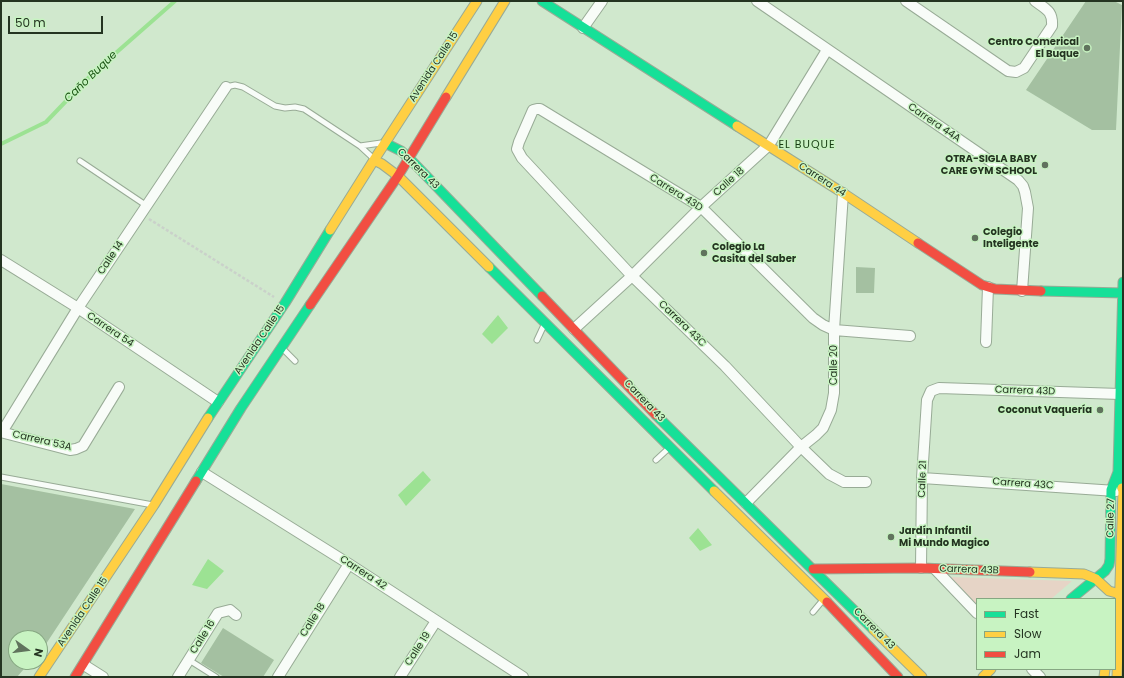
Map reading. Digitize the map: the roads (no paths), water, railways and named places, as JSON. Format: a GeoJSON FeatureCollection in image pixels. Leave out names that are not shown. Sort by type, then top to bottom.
{"type":"FeatureCollection","features":[{"type":"Feature","properties":{"kind":"street","name":"Avenida Calle 15"},"geometry":{"type":"LineString","coordinates":[[39,677],[154,505],[218,402],[285,303],[374,160],[477,1]]}},
{"type":"Feature","properties":{"kind":"street"},"geometry":{"type":"LineString","coordinates":[[76,677],[241,408],[398,176],[506,1]]}},
{"type":"Feature","properties":{"kind":"street","name":"Carrera 44"},"geometry":{"type":"LineString","coordinates":[[542,1],[769,145],[982,285],[988,288],[1022,291],[1123,293]]}},
{"type":"Feature","properties":{"kind":"street"},"geometry":{"type":"LineString","coordinates":[[583,28],[602,1]]}},
{"type":"Feature","properties":{"kind":"street","name":"Carrera 44A"},"geometry":{"type":"LineString","coordinates":[[757,1],[1018,180],[1023,186],[1028,208],[1022,291]]}},
{"type":"Feature","properties":{"kind":"street"},"geometry":{"type":"LineString","coordinates":[[906,1],[1008,71],[1016,72],[1024,68],[1052,26],[1053,18],[1050,12],[1035,1]]}},
{"type":"Feature","properties":{"kind":"street","name":"Calle 18"},"geometry":{"type":"LineString","coordinates":[[574,329],[632,276],[701,207],[769,145],[827,50]]}},
{"type":"Feature","properties":{"kind":"street","name":"Calle 14"},"geometry":{"type":"LineString","coordinates":[[1,432],[78,308],[226,88]]}},
{"type":"Feature","properties":{"kind":"street","name":"Carrera 43D"},"geometry":{"type":"LineString","coordinates":[[519,142],[533,110],[540,109],[701,207],[813,318],[823,325],[834,330],[910,336]]}},
{"type":"Feature","properties":{"kind":"street","name":"Carrera 43C"},"geometry":{"type":"LineString","coordinates":[[519,142],[517,149],[522,158],[632,276],[725,366],[801,447],[829,474],[839,480],[844,482],[866,482]]}},
{"type":"Feature","properties":{"kind":"street","name":"Carrera 43"},"geometry":{"type":"LineString","coordinates":[[385,143],[401,151],[657,416],[922,677]]}},
{"type":"Feature","properties":{"kind":"street","name":"Carrera 43"},"geometry":{"type":"LineString","coordinates":[[374,160],[398,176],[670,448],[824,599],[898,677]]}},
{"type":"Feature","properties":{"kind":"street","name":"Calle 20"},"geometry":{"type":"LineString","coordinates":[[746,503],[801,447],[823,428],[828,420],[834,393],[834,330],[843,193]]}},
{"type":"Feature","properties":{"kind":"street","name":"Carrera 54"},"geometry":{"type":"LineString","coordinates":[[1,260],[78,308],[218,402]]}},
{"type":"Feature","properties":{"kind":"street","name":"Calle 27"},"geometry":{"type":"LineString","coordinates":[[1117,677],[1120,667],[1123,491],[1118,472],[1123,282]]}},
{"type":"Feature","properties":{"kind":"street"},"geometry":{"type":"LineString","coordinates":[[986,342],[988,288]]}},
{"type":"Feature","properties":{"kind":"street","name":"Carrera 53A"},"geometry":{"type":"LineString","coordinates":[[1,432],[70,450],[76,449],[83,446],[118,387]]}},
{"type":"Feature","properties":{"kind":"street","name":"Carrera 43D"},"geometry":{"type":"LineString","coordinates":[[930,392],[939,388],[1120,394]]}},
{"type":"Feature","properties":{"kind":"street","name":"Calle 21"},"geometry":{"type":"LineString","coordinates":[[921,568],[922,478],[927,400],[930,392]]}},
{"type":"Feature","properties":{"kind":"street","name":"Carrera 42"},"geometry":{"type":"LineString","coordinates":[[202,472],[349,564],[523,677]]}},
{"type":"Feature","properties":{"kind":"street","name":"Calle 27"},"geometry":{"type":"LineString","coordinates":[[1096,579],[1109,565],[1111,490],[1118,472]]}},
{"type":"Feature","properties":{"kind":"street","name":"Carrera 43C"},"geometry":{"type":"LineString","coordinates":[[922,478],[1123,491]]}},
{"type":"Feature","properties":{"kind":"street","name":"Calle 18"},"geometry":{"type":"LineString","coordinates":[[278,677],[349,564]]}},
{"type":"Feature","properties":{"kind":"street","name":"Carrera 43B"},"geometry":{"type":"LineString","coordinates":[[813,569],[921,568],[1084,574],[1096,579],[1109,595],[1121,594]]}},
{"type":"Feature","properties":{"kind":"street"},"geometry":{"type":"LineString","coordinates":[[935,569],[976,612]]}},
{"type":"Feature","properties":{"kind":"street"},"geometry":{"type":"LineString","coordinates":[[1072,598],[1096,579]]}},
{"type":"Feature","properties":{"kind":"street","name":"Calle 16"},"geometry":{"type":"LineString","coordinates":[[178,677],[218,613],[230,610],[236,615]]}},
{"type":"Feature","properties":{"kind":"street","name":"Calle 19"},"geometry":{"type":"LineString","coordinates":[[400,677],[436,621]]}},
{"type":"Feature","properties":{"kind":"street"},"geometry":{"type":"LineString","coordinates":[[84,665],[103,677]]}},
{"type":"Feature","properties":{"kind":"lane","name":"Carrera 43"},"geometry":{"type":"LineString","coordinates":[[226,88],[235,85],[243,86],[275,106],[304,109],[360,146],[374,160]]}},
{"type":"Feature","properties":{"kind":"lane","name":"Carrera 43"},"geometry":{"type":"LineString","coordinates":[[360,146],[385,143]]}},
{"type":"Feature","properties":{"kind":"lane"},"geometry":{"type":"LineString","coordinates":[[80,162],[147,206]]}},
{"type":"Feature","properties":{"kind":"lane"},"geometry":{"type":"LineString","coordinates":[[537,340],[545,322]]}},
{"type":"Feature","properties":{"kind":"lane"},"geometry":{"type":"LineString","coordinates":[[281,348],[295,361]]}},
{"type":"Feature","properties":{"kind":"lane"},"geometry":{"type":"LineString","coordinates":[[656,460],[680,438]]}},
{"type":"Feature","properties":{"kind":"lane"},"geometry":{"type":"LineString","coordinates":[[1,477],[154,505]]}},
{"type":"Feature","properties":{"kind":"lane"},"geometry":{"type":"LineString","coordinates":[[813,612],[834,589]]}},
{"type":"Feature","properties":{"kind":"lane"},"geometry":{"type":"LineString","coordinates":[[188,660],[216,677]]}},
{"type":"Feature","properties":{"kind":"waterway","name":"Caño Buque"},"geometry":{"type":"LineString","coordinates":[[1,144],[46,122],[93,73],[175,1]]}},
{"type":"Feature","properties":{"kind":"place","name":"Centro Comerical El Buque"},"geometry":{"type":"Point","coordinates":[1087,48]}},
{"type":"Feature","properties":{"kind":"place","name":"OTRA-SIGLA BABY CARE GYM SCHOOL"},"geometry":{"type":"Point","coordinates":[1045,165]}},
{"type":"Feature","properties":{"kind":"place","name":"Colegio Inteligente"},"geometry":{"type":"Point","coordinates":[975,238]}},
{"type":"Feature","properties":{"kind":"place","name":"Colegio La Casita del Saber"},"geometry":{"type":"Point","coordinates":[704,253]}},
{"type":"Feature","properties":{"kind":"place","name":"Coconut Vaquería"},"geometry":{"type":"Point","coordinates":[1100,410]}},
{"type":"Feature","properties":{"kind":"place","name":"Jardín Infantil Mi Mundo Magico"},"geometry":{"type":"Point","coordinates":[891,537]}},
{"type":"Feature","properties":{"kind":"district","name":"EL BUQUE"},"geometry":{"type":"Point","coordinates":[807,145]}}]}
